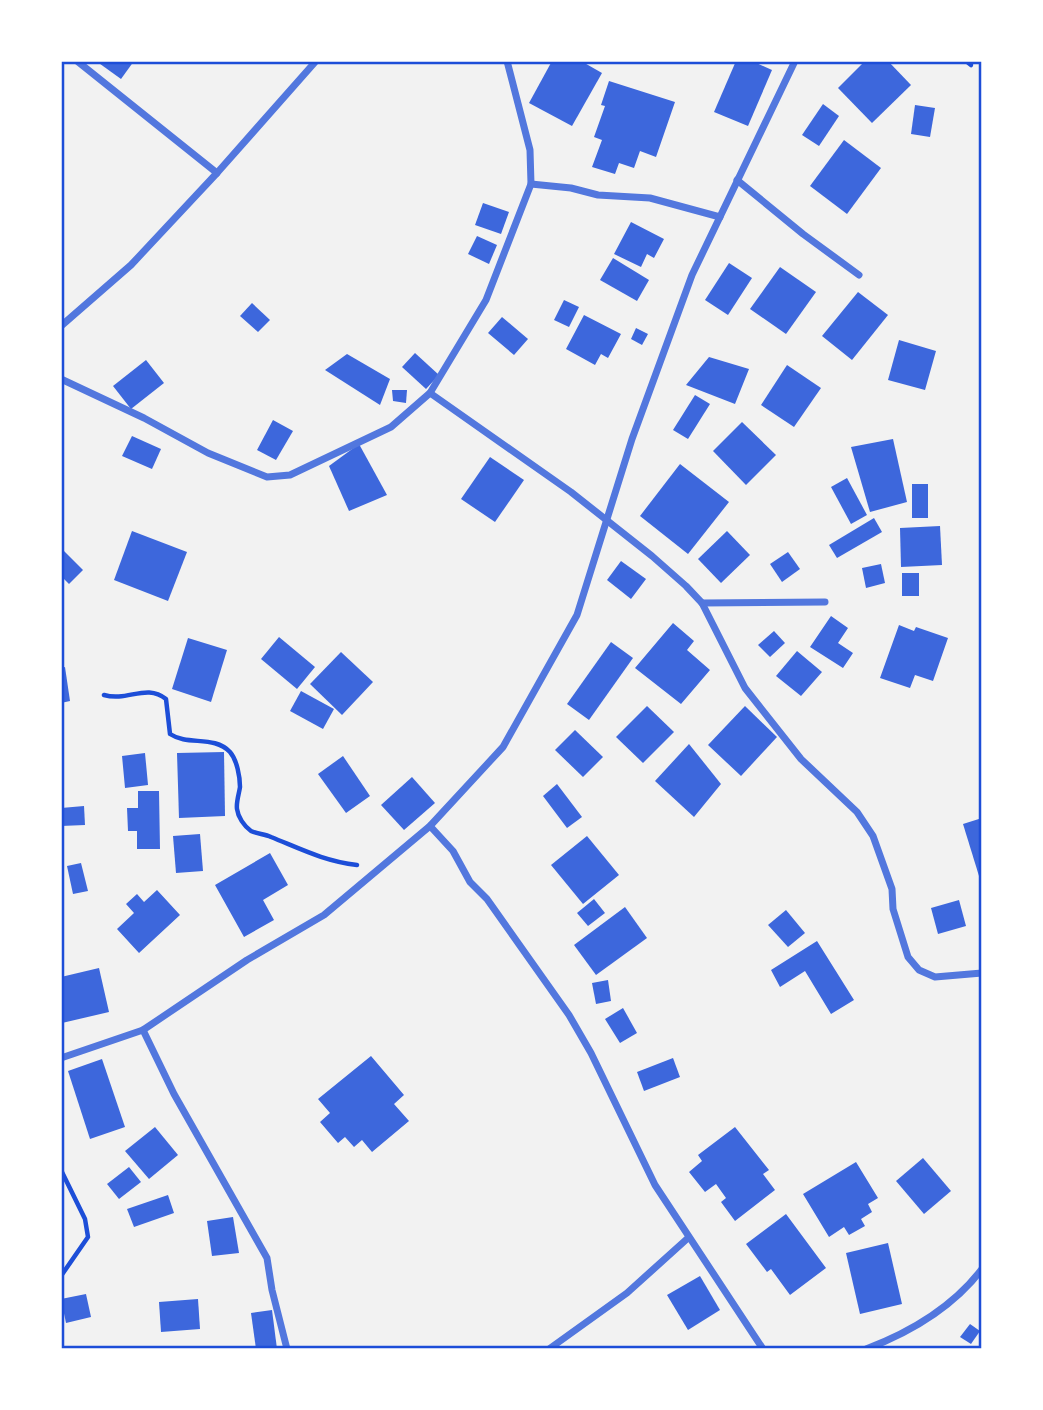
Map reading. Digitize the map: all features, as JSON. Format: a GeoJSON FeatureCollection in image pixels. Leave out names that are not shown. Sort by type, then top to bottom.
{"type":"FeatureCollection","features":[{"type":"Feature","properties":{"kind":"street"},"geometry":{"type":"LineString","coordinates":[[77,61],[217,173]]}},
{"type":"Feature","properties":{"kind":"street"},"geometry":{"type":"LineString","coordinates":[[61,326],[131,265],[316,61]]}},
{"type":"Feature","properties":{"kind":"street"},"geometry":{"type":"LineString","coordinates":[[61,379],[144,418],[208,453],[267,477],[289,475],[391,427],[430,393],[486,300],[531,184],[530,150],[507,61]]}},
{"type":"Feature","properties":{"kind":"street"},"geometry":{"type":"LineString","coordinates":[[61,1058],[144,1030],[247,960],[324,915],[430,826],[503,747],[577,615],[632,439],[692,275],[795,61]]}},
{"type":"Feature","properties":{"kind":"street"},"geometry":{"type":"LineString","coordinates":[[737,180],[859,275]]}},
{"type":"Feature","properties":{"kind":"street"},"geometry":{"type":"LineString","coordinates":[[531,184],[571,188],[598,195],[650,198],[720,217]]}},
{"type":"Feature","properties":{"kind":"street"},"geometry":{"type":"LineString","coordinates":[[430,393],[571,492],[652,556],[702,603],[721,646],[745,688],[801,759],[857,812],[873,836],[892,889],[893,909],[908,957],[919,970],[935,977],[982,973]]}},
{"type":"Feature","properties":{"kind":"street"},"geometry":{"type":"LineString","coordinates":[[702,603],[825,602]]}},
{"type":"Feature","properties":{"kind":"street"},"geometry":{"type":"LineString","coordinates":[[430,826],[453,851],[470,882],[487,899],[569,1015],[655,1185],[763,1349]]}},
{"type":"Feature","properties":{"kind":"street"},"geometry":{"type":"LineString","coordinates":[[144,1030],[174,1094],[267,1258],[272,1290],[288,1349]]}},
{"type":"Feature","properties":{"kind":"street"},"geometry":{"type":"LineString","coordinates":[[549,1349],[627,1293],[688,1238]]}},
{"type":"Feature","properties":{"kind":"street"},"geometry":{"type":"LineString","coordinates":[[866,1349],[896,1338],[940,1311],[968,1288],[982,1269]]}},
{"type":"Feature","properties":{"kind":"path"},"geometry":{"type":"LineString","coordinates":[[104,695],[115,698],[157,692],[166,699],[170,734],[180,740],[216,743],[229,751],[236,762],[240,785],[236,808],[242,822],[252,832],[270,836],[301,851],[338,863],[379,867]]}},
{"type":"Feature","properties":{"kind":"path"},"geometry":{"type":"LineString","coordinates":[[61,1170],[85,1219],[88,1237],[61,1276]]}},
{"type":"Feature","properties":{"kind":"building"},"geometry":{"type":"Polygon","coordinates":[[[96,61],[134,61],[121,79],[96,61]]]}},
{"type":"Feature","properties":{"kind":"building"},"geometry":{"type":"Polygon","coordinates":[[[552,61],[581,61],[602,73],[572,126],[529,103],[552,61]]]}},
{"type":"Feature","properties":{"kind":"building"},"geometry":{"type":"Polygon","coordinates":[[[736,61],[752,61],[772,70],[748,126],[714,112],[736,61]]]}},
{"type":"Feature","properties":{"kind":"building"},"geometry":{"type":"Polygon","coordinates":[[[865,61],[888,61],[911,85],[872,123],[838,88],[865,61]]]}},
{"type":"Feature","properties":{"kind":"building"},"geometry":{"type":"Polygon","coordinates":[[[609,81],[675,102],[656,157],[640,151],[634,168],[619,163],[615,174],[592,167],[602,140],[594,137],[605,106],[601,105],[609,81]]]}},
{"type":"Feature","properties":{"kind":"building"},"geometry":{"type":"Polygon","coordinates":[[[823,104],[839,116],[819,146],[802,135],[823,104]]]}},
{"type":"Feature","properties":{"kind":"building"},"geometry":{"type":"Polygon","coordinates":[[[915,105],[935,108],[930,137],[911,134],[915,105]]]}},
{"type":"Feature","properties":{"kind":"building"},"geometry":{"type":"Polygon","coordinates":[[[844,140],[881,168],[847,214],[810,186],[844,140]]]}},
{"type":"Feature","properties":{"kind":"building"},"geometry":{"type":"Polygon","coordinates":[[[483,203],[509,212],[501,234],[475,225],[483,203]]]}},
{"type":"Feature","properties":{"kind":"building"},"geometry":{"type":"Polygon","coordinates":[[[631,222],[664,239],[654,258],[647,254],[641,267],[614,254],[631,222]]]}},
{"type":"Feature","properties":{"kind":"building"},"geometry":{"type":"Polygon","coordinates":[[[477,236],[497,245],[489,264],[468,254],[477,236]]]}},
{"type":"Feature","properties":{"kind":"building"},"geometry":{"type":"Polygon","coordinates":[[[613,258],[649,280],[637,301],[600,280],[613,258]]]}},
{"type":"Feature","properties":{"kind":"building"},"geometry":{"type":"Polygon","coordinates":[[[729,263],[752,278],[728,315],[705,300],[729,263]]]}},
{"type":"Feature","properties":{"kind":"building"},"geometry":{"type":"Polygon","coordinates":[[[780,267],[816,292],[786,334],[750,309],[780,267]]]}},
{"type":"Feature","properties":{"kind":"building"},"geometry":{"type":"Polygon","coordinates":[[[858,292],[888,315],[852,360],[822,336],[858,292]]]}},
{"type":"Feature","properties":{"kind":"building"},"geometry":{"type":"Polygon","coordinates":[[[564,300],[579,307],[569,327],[554,320],[564,300]]]}},
{"type":"Feature","properties":{"kind":"building"},"geometry":{"type":"Polygon","coordinates":[[[252,303],[270,320],[258,332],[240,316],[252,303]]]}},
{"type":"Feature","properties":{"kind":"building"},"geometry":{"type":"Polygon","coordinates":[[[584,315],[621,334],[608,358],[601,354],[595,365],[566,349],[584,315]]]}},
{"type":"Feature","properties":{"kind":"building"},"geometry":{"type":"Polygon","coordinates":[[[502,317],[528,339],[514,355],[488,333],[502,317]]]}},
{"type":"Feature","properties":{"kind":"building"},"geometry":{"type":"Polygon","coordinates":[[[636,328],[648,334],[642,345],[631,339],[636,328]]]}},
{"type":"Feature","properties":{"kind":"building"},"geometry":{"type":"Polygon","coordinates":[[[899,340],[936,351],[925,390],[888,380],[899,340]]]}},
{"type":"Feature","properties":{"kind":"building"},"geometry":{"type":"Polygon","coordinates":[[[415,353],[439,375],[426,389],[402,367],[415,353]]]}},
{"type":"Feature","properties":{"kind":"building"},"geometry":{"type":"Polygon","coordinates":[[[347,354],[390,379],[380,405],[325,370],[347,354]]]}},
{"type":"Feature","properties":{"kind":"building"},"geometry":{"type":"Polygon","coordinates":[[[709,357],[749,369],[735,404],[686,385],[709,357]]]}},
{"type":"Feature","properties":{"kind":"building"},"geometry":{"type":"Polygon","coordinates":[[[146,360],[164,383],[131,409],[113,386],[146,360]]]}},
{"type":"Feature","properties":{"kind":"building"},"geometry":{"type":"Polygon","coordinates":[[[787,365],[821,388],[794,427],[761,405],[787,365]]]}},
{"type":"Feature","properties":{"kind":"building"},"geometry":{"type":"Polygon","coordinates":[[[392,390],[407,390],[406,403],[393,401],[392,390]]]}},
{"type":"Feature","properties":{"kind":"building"},"geometry":{"type":"Polygon","coordinates":[[[695,395],[710,404],[688,439],[673,430],[695,395]]]}},
{"type":"Feature","properties":{"kind":"building"},"geometry":{"type":"Polygon","coordinates":[[[273,420],[293,431],[276,460],[257,450],[273,420]]]}},
{"type":"Feature","properties":{"kind":"building"},"geometry":{"type":"Polygon","coordinates":[[[742,422],[776,455],[746,485],[713,451],[742,422]]]}},
{"type":"Feature","properties":{"kind":"building"},"geometry":{"type":"Polygon","coordinates":[[[132,436],[161,449],[152,469],[122,456],[132,436]]]}},
{"type":"Feature","properties":{"kind":"building"},"geometry":{"type":"Polygon","coordinates":[[[893,439],[907,502],[870,512],[851,447],[893,439]]]}},
{"type":"Feature","properties":{"kind":"building"},"geometry":{"type":"Polygon","coordinates":[[[359,444],[387,495],[349,511],[329,466],[359,444]]]}},
{"type":"Feature","properties":{"kind":"building"},"geometry":{"type":"Polygon","coordinates":[[[490,457],[524,480],[495,522],[461,499],[490,457]]]}},
{"type":"Feature","properties":{"kind":"building"},"geometry":{"type":"Polygon","coordinates":[[[680,464],[729,502],[688,554],[640,516],[680,464]]]}},
{"type":"Feature","properties":{"kind":"building"},"geometry":{"type":"Polygon","coordinates":[[[847,478],[867,515],[851,524],[831,487],[847,478]]]}},
{"type":"Feature","properties":{"kind":"building"},"geometry":{"type":"Polygon","coordinates":[[[912,484],[928,484],[928,518],[912,518],[912,484]]]}},
{"type":"Feature","properties":{"kind":"building"},"geometry":{"type":"Polygon","coordinates":[[[874,518],[882,532],[837,558],[829,545],[874,518]]]}},
{"type":"Feature","properties":{"kind":"building"},"geometry":{"type":"Polygon","coordinates":[[[940,526],[942,565],[901,567],[900,528],[940,526]]]}},
{"type":"Feature","properties":{"kind":"building"},"geometry":{"type":"Polygon","coordinates":[[[132,531],[187,552],[168,601],[114,580],[132,531]]]}},
{"type":"Feature","properties":{"kind":"building"},"geometry":{"type":"Polygon","coordinates":[[[727,531],[750,555],[721,583],[698,559],[727,531]]]}},
{"type":"Feature","properties":{"kind":"building"},"geometry":{"type":"Polygon","coordinates":[[[64,551],[83,570],[69,584],[61,576],[61,554],[64,551]]]}},
{"type":"Feature","properties":{"kind":"building"},"geometry":{"type":"Polygon","coordinates":[[[788,552],[800,569],[782,582],[770,564],[788,552]]]}},
{"type":"Feature","properties":{"kind":"building"},"geometry":{"type":"Polygon","coordinates":[[[621,561],[646,579],[631,599],[607,580],[621,561]]]}},
{"type":"Feature","properties":{"kind":"building"},"geometry":{"type":"Polygon","coordinates":[[[881,564],[885,583],[866,588],[862,568],[881,564]]]}},
{"type":"Feature","properties":{"kind":"building"},"geometry":{"type":"Polygon","coordinates":[[[902,573],[919,573],[919,596],[902,596],[902,573]]]}},
{"type":"Feature","properties":{"kind":"building"},"geometry":{"type":"Polygon","coordinates":[[[831,616],[848,628],[838,643],[853,653],[843,668],[810,647],[831,616]]]}},
{"type":"Feature","properties":{"kind":"building"},"geometry":{"type":"Polygon","coordinates":[[[673,623],[694,641],[687,650],[710,670],[681,704],[635,668],[673,623]]]}},
{"type":"Feature","properties":{"kind":"building"},"geometry":{"type":"Polygon","coordinates":[[[899,625],[914,631],[916,627],[948,638],[933,681],[915,675],[910,688],[880,678],[899,625]]]}},
{"type":"Feature","properties":{"kind":"building"},"geometry":{"type":"Polygon","coordinates":[[[774,631],[785,643],[770,657],[758,645],[774,631]]]}},
{"type":"Feature","properties":{"kind":"building"},"geometry":{"type":"Polygon","coordinates":[[[279,637],[315,667],[297,689],[261,659],[279,637]]]}},
{"type":"Feature","properties":{"kind":"building"},"geometry":{"type":"Polygon","coordinates":[[[188,638],[227,650],[211,702],[172,689],[188,638]]]}},
{"type":"Feature","properties":{"kind":"building"},"geometry":{"type":"Polygon","coordinates":[[[611,642],[633,658],[589,720],[567,704],[611,642]]]}},
{"type":"Feature","properties":{"kind":"building"},"geometry":{"type":"Polygon","coordinates":[[[797,651],[822,672],[801,696],[776,676],[797,651]]]}},
{"type":"Feature","properties":{"kind":"building"},"geometry":{"type":"Polygon","coordinates":[[[341,652],[373,682],[342,715],[310,684],[341,652]]]}},
{"type":"Feature","properties":{"kind":"building"},"geometry":{"type":"Polygon","coordinates":[[[65,667],[70,701],[61,703],[61,668],[65,667]]]}},
{"type":"Feature","properties":{"kind":"building"},"geometry":{"type":"Polygon","coordinates":[[[301,691],[334,709],[323,729],[290,711],[301,691]]]}},
{"type":"Feature","properties":{"kind":"building"},"geometry":{"type":"Polygon","coordinates":[[[647,706],[674,732],[643,763],[616,737],[647,706]]]}},
{"type":"Feature","properties":{"kind":"building"},"geometry":{"type":"Polygon","coordinates":[[[745,706],[777,737],[741,776],[708,745],[745,706]]]}},
{"type":"Feature","properties":{"kind":"building"},"geometry":{"type":"Polygon","coordinates":[[[575,730],[603,757],[583,777],[555,750],[575,730]]]}},
{"type":"Feature","properties":{"kind":"building"},"geometry":{"type":"Polygon","coordinates":[[[689,744],[721,784],[694,817],[655,781],[689,744]]]}},
{"type":"Feature","properties":{"kind":"building"},"geometry":{"type":"Polygon","coordinates":[[[224,752],[225,816],[179,818],[177,753],[224,752]]]}},
{"type":"Feature","properties":{"kind":"building"},"geometry":{"type":"Polygon","coordinates":[[[145,753],[148,785],[125,788],[122,756],[145,753]]]}},
{"type":"Feature","properties":{"kind":"building"},"geometry":{"type":"Polygon","coordinates":[[[343,756],[370,796],[346,813],[318,774],[343,756]]]}},
{"type":"Feature","properties":{"kind":"building"},"geometry":{"type":"Polygon","coordinates":[[[412,777],[435,803],[404,830],[381,805],[412,777]]]}},
{"type":"Feature","properties":{"kind":"building"},"geometry":{"type":"Polygon","coordinates":[[[557,784],[582,817],[567,828],[543,796],[557,784]]]}},
{"type":"Feature","properties":{"kind":"building"},"geometry":{"type":"Polygon","coordinates":[[[138,791],[159,791],[160,849],[137,849],[137,831],[128,831],[127,808],[138,808],[138,791]]]}},
{"type":"Feature","properties":{"kind":"building"},"geometry":{"type":"Polygon","coordinates":[[[84,806],[85,825],[61,826],[61,808],[84,806]]]}},
{"type":"Feature","properties":{"kind":"building"},"geometry":{"type":"Polygon","coordinates":[[[982,818],[982,875],[979,876],[963,824],[982,818]]]}},
{"type":"Feature","properties":{"kind":"building"},"geometry":{"type":"Polygon","coordinates":[[[200,834],[203,871],[176,873],[173,836],[200,834]]]}},
{"type":"Feature","properties":{"kind":"building"},"geometry":{"type":"Polygon","coordinates":[[[587,836],[619,875],[583,904],[551,865],[587,836]]]}},
{"type":"Feature","properties":{"kind":"building"},"geometry":{"type":"Polygon","coordinates":[[[270,853],[288,885],[263,900],[274,920],[244,937],[215,885],[270,853]]]}},
{"type":"Feature","properties":{"kind":"building"},"geometry":{"type":"Polygon","coordinates":[[[81,863],[88,891],[73,894],[67,866],[81,863]]]}},
{"type":"Feature","properties":{"kind":"building"},"geometry":{"type":"Polygon","coordinates":[[[157,890],[180,915],[139,953],[117,929],[134,913],[126,904],[137,894],[144,902],[157,890]]]}},
{"type":"Feature","properties":{"kind":"building"},"geometry":{"type":"Polygon","coordinates":[[[594,899],[605,913],[588,926],[577,913],[594,899]]]}},
{"type":"Feature","properties":{"kind":"building"},"geometry":{"type":"Polygon","coordinates":[[[959,900],[966,926],[938,934],[931,908],[959,900]]]}},
{"type":"Feature","properties":{"kind":"building"},"geometry":{"type":"Polygon","coordinates":[[[625,907],[647,938],[596,975],[574,945],[625,907]]]}},
{"type":"Feature","properties":{"kind":"building"},"geometry":{"type":"Polygon","coordinates":[[[786,910],[805,933],[788,947],[768,925],[786,910]]]}},
{"type":"Feature","properties":{"kind":"building"},"geometry":{"type":"Polygon","coordinates":[[[817,941],[854,1000],[831,1014],[805,971],[780,987],[771,970],[817,941]]]}},
{"type":"Feature","properties":{"kind":"building"},"geometry":{"type":"Polygon","coordinates":[[[99,968],[109,1012],[62,1023],[61,977],[99,968]]]}},
{"type":"Feature","properties":{"kind":"building"},"geometry":{"type":"Polygon","coordinates":[[[608,980],[611,1001],[596,1004],[592,983],[608,980]]]}},
{"type":"Feature","properties":{"kind":"building"},"geometry":{"type":"Polygon","coordinates":[[[623,1008],[637,1033],[620,1043],[605,1019],[623,1008]]]}},
{"type":"Feature","properties":{"kind":"building"},"geometry":{"type":"Polygon","coordinates":[[[371,1056],[404,1095],[394,1104],[409,1121],[372,1152],[362,1140],[354,1147],[345,1137],[338,1143],[320,1122],[330,1113],[318,1099],[371,1056]]]}},
{"type":"Feature","properties":{"kind":"building"},"geometry":{"type":"Polygon","coordinates":[[[673,1058],[680,1077],[644,1091],[637,1072],[673,1058]]]}},
{"type":"Feature","properties":{"kind":"building"},"geometry":{"type":"Polygon","coordinates":[[[102,1059],[125,1127],[90,1139],[68,1071],[102,1059]]]}},
{"type":"Feature","properties":{"kind":"building"},"geometry":{"type":"Polygon","coordinates":[[[155,1127],[178,1155],[149,1179],[125,1151],[155,1127]]]}},
{"type":"Feature","properties":{"kind":"building"},"geometry":{"type":"Polygon","coordinates":[[[735,1127],[769,1170],[763,1174],[775,1190],[735,1221],[721,1202],[726,1198],[716,1184],[705,1192],[689,1172],[702,1161],[698,1155],[735,1127]]]}},
{"type":"Feature","properties":{"kind":"building"},"geometry":{"type":"Polygon","coordinates":[[[923,1158],[951,1191],[924,1214],[896,1181],[923,1158]]]}},
{"type":"Feature","properties":{"kind":"building"},"geometry":{"type":"Polygon","coordinates":[[[856,1162],[878,1198],[868,1204],[872,1212],[861,1219],[865,1226],[849,1235],[844,1227],[829,1237],[803,1194],[856,1162]]]}},
{"type":"Feature","properties":{"kind":"building"},"geometry":{"type":"Polygon","coordinates":[[[129,1167],[141,1182],[119,1199],[107,1184],[129,1167]]]}},
{"type":"Feature","properties":{"kind":"building"},"geometry":{"type":"Polygon","coordinates":[[[168,1195],[174,1213],[134,1227],[127,1209],[168,1195]]]}},
{"type":"Feature","properties":{"kind":"building"},"geometry":{"type":"Polygon","coordinates":[[[786,1214],[826,1268],[790,1295],[771,1269],[767,1272],[746,1244],[786,1214]]]}},
{"type":"Feature","properties":{"kind":"building"},"geometry":{"type":"Polygon","coordinates":[[[233,1217],[239,1253],[212,1256],[207,1221],[233,1217]]]}},
{"type":"Feature","properties":{"kind":"building"},"geometry":{"type":"Polygon","coordinates":[[[888,1243],[902,1304],[860,1314],[846,1253],[888,1243]]]}},
{"type":"Feature","properties":{"kind":"building"},"geometry":{"type":"Polygon","coordinates":[[[700,1276],[720,1310],[688,1330],[667,1295],[700,1276]]]}},
{"type":"Feature","properties":{"kind":"building"},"geometry":{"type":"Polygon","coordinates":[[[86,1294],[91,1317],[66,1323],[61,1299],[86,1294]]]}},
{"type":"Feature","properties":{"kind":"building"},"geometry":{"type":"Polygon","coordinates":[[[198,1299],[200,1329],[161,1332],[159,1302],[198,1299]]]}},
{"type":"Feature","properties":{"kind":"building"},"geometry":{"type":"Polygon","coordinates":[[[272,1310],[277,1349],[256,1349],[251,1313],[272,1310]]]}},
{"type":"Feature","properties":{"kind":"building"},"geometry":{"type":"Polygon","coordinates":[[[970,1324],[980,1331],[971,1344],[960,1337],[970,1324]]]}}]}
